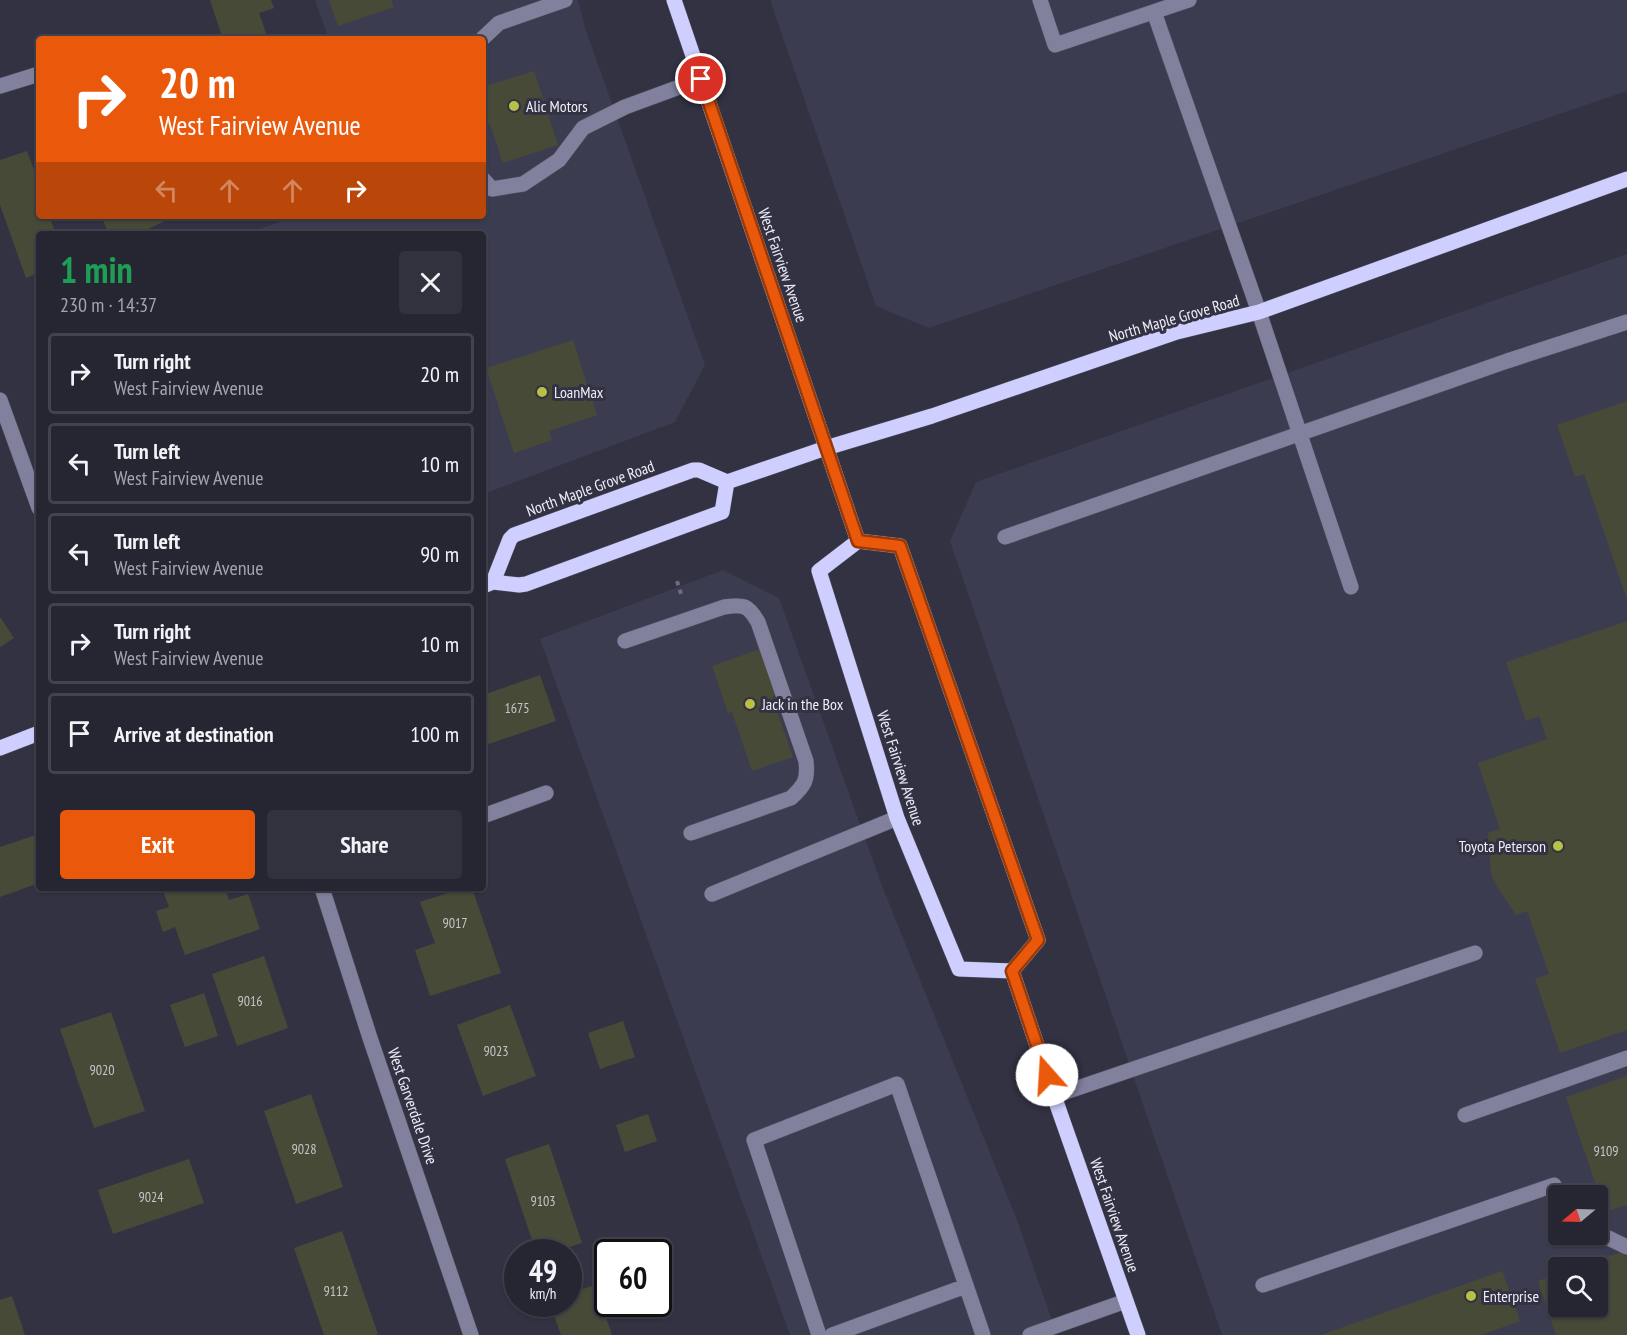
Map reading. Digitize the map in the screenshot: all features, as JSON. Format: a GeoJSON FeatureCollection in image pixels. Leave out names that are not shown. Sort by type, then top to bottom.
{"type":"FeatureCollection","features":[{"type":"Feature","properties":{"kind":"main road","name":"West Fairview Avenue"},"geometry":{"type":"LineString","coordinates":[[674,0],[858,541],[819,571],[897,818],[959,969],[1012,971],[1138,1335]]}},
{"type":"Feature","properties":{"kind":"main road","name":"North Maple Grove Road"},"geometry":{"type":"LineString","coordinates":[[728,482],[722,512],[526,584],[488,584],[514,535],[693,470],[699,470],[728,482],[826,448],[932,416],[1177,332],[1259,312],[1627,179]]}},
{"type":"Feature","properties":{"kind":"main road"},"geometry":{"type":"LineString","coordinates":[[858,541],[900,546],[1038,940],[1012,971]]}},
{"type":"Feature","properties":{"kind":"main road"},"geometry":{"type":"LineString","coordinates":[[0,748],[36,734]]}},
{"type":"Feature","properties":{"kind":"street"},"geometry":{"type":"LineString","coordinates":[[485,36],[500,23],[565,0]]}},
{"type":"Feature","properties":{"kind":"street"},"geometry":{"type":"LineString","coordinates":[[1040,0],[1055,45],[1188,0]]}},
{"type":"Feature","properties":{"kind":"street"},"geometry":{"type":"LineString","coordinates":[[1154,12],[1259,312],[1350,587]]}},
{"type":"Feature","properties":{"kind":"street"},"geometry":{"type":"LineString","coordinates":[[0,86],[36,75]]}},
{"type":"Feature","properties":{"kind":"street"},"geometry":{"type":"LineString","coordinates":[[486,182],[492,189],[523,184],[559,160],[583,128],[625,107],[701,79]]}},
{"type":"Feature","properties":{"kind":"street"},"geometry":{"type":"LineString","coordinates":[[1005,537],[1507,361],[1627,322]]}},
{"type":"Feature","properties":{"kind":"street"},"geometry":{"type":"LineString","coordinates":[[0,400],[36,500]]}},
{"type":"Feature","properties":{"kind":"street"},"geometry":{"type":"LineString","coordinates":[[625,641],[724,607],[737,605],[750,609],[758,622],[806,760],[807,776],[802,788],[791,798],[691,833]]}},
{"type":"Feature","properties":{"kind":"street"},"geometry":{"type":"LineString","coordinates":[[486,815],[546,794]]}},
{"type":"Feature","properties":{"kind":"street"},"geometry":{"type":"LineString","coordinates":[[712,894],[897,818]]}},
{"type":"Feature","properties":{"kind":"street","name":"West Garverdale Drive"},"geometry":{"type":"LineString","coordinates":[[323,891],[370,1038],[471,1335]]}},
{"type":"Feature","properties":{"kind":"street"},"geometry":{"type":"LineString","coordinates":[[1054,1096],[1475,952]]}},
{"type":"Feature","properties":{"kind":"street"},"geometry":{"type":"LineString","coordinates":[[1465,1114],[1627,1058]]}},
{"type":"Feature","properties":{"kind":"street"},"geometry":{"type":"LineString","coordinates":[[819,1335],[754,1140],[897,1084],[983,1335]]}},
{"type":"Feature","properties":{"kind":"street"},"geometry":{"type":"LineString","coordinates":[[1263,1285],[1548,1187]]}},
{"type":"Feature","properties":{"kind":"street"},"geometry":{"type":"LineString","coordinates":[[1608,1238],[1627,1247]]}},
{"type":"Feature","properties":{"kind":"street"},"geometry":{"type":"LineString","coordinates":[[832,1335],[966,1286]]}},
{"type":"Feature","properties":{"kind":"street"},"geometry":{"type":"LineString","coordinates":[[1029,1335],[1126,1301]]}},
{"type":"Feature","properties":{"kind":"shaded area"},"geometry":{"type":"Polygon","coordinates":[[[315,0],[578,0],[585,28],[705,365],[675,422],[486,493],[486,231],[254,231],[288,219],[486,219],[486,36],[328,36],[315,0]]]}},
{"type":"Feature","properties":{"kind":"shaded area"},"geometry":{"type":"Polygon","coordinates":[[[770,0],[1627,0],[1627,91],[929,328],[876,306],[770,0]]]}},
{"type":"Feature","properties":{"kind":"shaded area"},"geometry":{"type":"Polygon","coordinates":[[[1627,254],[1627,1335],[1222,1335],[950,541],[976,482],[1627,254]]]}},
{"type":"Feature","properties":{"kind":"shaded area"},"geometry":{"type":"Polygon","coordinates":[[[723,570],[779,598],[882,886],[1017,1220],[1057,1335],[790,1335],[540,639],[723,570]]]}},
{"type":"Feature","properties":{"kind":"building"},"geometry":{"type":"Polygon","coordinates":[[[210,0],[271,0],[274,8],[259,13],[267,36],[222,36],[210,0]]]}},
{"type":"Feature","properties":{"kind":"building"},"geometry":{"type":"Polygon","coordinates":[[[329,0],[391,0],[394,7],[338,26],[329,0]]]}},
{"type":"Feature","properties":{"kind":"building","name":"Alic Motors"},"geometry":{"type":"Polygon","coordinates":[[[534,71],[558,145],[503,163],[490,124],[486,125],[486,86],[534,71]]]}},
{"type":"Feature","properties":{"kind":"building"},"geometry":{"type":"Polygon","coordinates":[[[27,151],[36,176],[36,219],[50,219],[55,231],[36,231],[36,274],[26,278],[0,205],[0,160],[27,151]]]}},
{"type":"Feature","properties":{"kind":"building"},"geometry":{"type":"Polygon","coordinates":[[[102,219],[170,219],[144,231],[108,231],[102,219]]]}},
{"type":"Feature","properties":{"kind":"building","name":"LoanMax"},"geometry":{"type":"Polygon","coordinates":[[[573,340],[597,415],[549,431],[552,440],[514,453],[486,368],[573,340]]]}},
{"type":"Feature","properties":{"kind":"building"},"geometry":{"type":"Polygon","coordinates":[[[1627,401],[1627,599],[1584,474],[1575,477],[1557,425],[1627,401]]]}},
{"type":"Feature","properties":{"kind":"building"},"geometry":{"type":"Polygon","coordinates":[[[0,617],[14,638],[0,647],[0,617]]]}},
{"type":"Feature","properties":{"kind":"building","name":"Toyota Peterson"},"geometry":{"type":"Polygon","coordinates":[[[1627,621],[1627,1030],[1560,1053],[1535,979],[1549,974],[1527,911],[1516,915],[1491,874],[1488,833],[1500,829],[1478,763],[1547,739],[1539,716],[1526,721],[1506,662],[1627,621]]]}},
{"type":"Feature","properties":{"kind":"building","name":"Jack in the Box"},"geometry":{"type":"Polygon","coordinates":[[[760,649],[776,695],[772,697],[793,757],[752,771],[732,712],[728,713],[712,666],[760,649]]]}},
{"type":"Feature","properties":{"kind":"building"},"geometry":{"type":"Polygon","coordinates":[[[540,675],[556,721],[486,745],[486,694],[540,675]]]}},
{"type":"Feature","properties":{"kind":"building"},"geometry":{"type":"Polygon","coordinates":[[[36,835],[36,884],[0,897],[0,847],[36,835]]]}},
{"type":"Feature","properties":{"kind":"building"},"geometry":{"type":"Polygon","coordinates":[[[163,891],[226,891],[229,900],[248,894],[260,929],[185,955],[175,927],[163,932],[156,911],[169,907],[163,891]]]}},
{"type":"Feature","properties":{"kind":"building"},"geometry":{"type":"Polygon","coordinates":[[[455,891],[473,891],[501,973],[430,996],[415,950],[435,943],[420,902],[455,891]]]}},
{"type":"Feature","properties":{"kind":"building"},"geometry":{"type":"Polygon","coordinates":[[[264,956],[288,1028],[237,1046],[212,974],[264,956]]]}},
{"type":"Feature","properties":{"kind":"building"},"geometry":{"type":"Polygon","coordinates":[[[204,993],[218,1036],[185,1047],[170,1005],[204,993]]]}},
{"type":"Feature","properties":{"kind":"building"},"geometry":{"type":"Polygon","coordinates":[[[510,1005],[536,1076],[483,1096],[457,1025],[510,1005]]]}},
{"type":"Feature","properties":{"kind":"building"},"geometry":{"type":"Polygon","coordinates":[[[111,1012],[145,1111],[94,1128],[60,1029],[111,1012]]]}},
{"type":"Feature","properties":{"kind":"building"},"geometry":{"type":"Polygon","coordinates":[[[623,1021],[635,1057],[600,1069],[588,1033],[623,1021]]]}},
{"type":"Feature","properties":{"kind":"building"},"geometry":{"type":"Polygon","coordinates":[[[1627,1076],[1627,1205],[1608,1211],[1608,1185],[1596,1185],[1566,1097],[1627,1076]]]}},
{"type":"Feature","properties":{"kind":"building"},"geometry":{"type":"Polygon","coordinates":[[[311,1094],[343,1187],[296,1204],[264,1111],[311,1094]]]}},
{"type":"Feature","properties":{"kind":"building"},"geometry":{"type":"Polygon","coordinates":[[[648,1114],[657,1141],[625,1152],[616,1125],[648,1114]]]}},
{"type":"Feature","properties":{"kind":"building"},"geometry":{"type":"Polygon","coordinates":[[[549,1144],[581,1239],[532,1239],[505,1159],[549,1144]]]}},
{"type":"Feature","properties":{"kind":"building"},"geometry":{"type":"Polygon","coordinates":[[[189,1159],[204,1203],[113,1234],[98,1190],[189,1159]]]}},
{"type":"Feature","properties":{"kind":"building"},"geometry":{"type":"Polygon","coordinates":[[[342,1231],[378,1334],[376,1335],[324,1335],[294,1248],[342,1231]]]}},
{"type":"Feature","properties":{"kind":"building"},"geometry":{"type":"Polygon","coordinates":[[[1625,1251],[1627,1258],[1627,1335],[1556,1335],[1550,1317],[1608,1317],[1607,1257],[1625,1251]]]}},
{"type":"Feature","properties":{"kind":"building","name":"Enterprise"},"geometry":{"type":"Polygon","coordinates":[[[1502,1271],[1520,1321],[1481,1335],[1321,1335],[1502,1271]]]}},
{"type":"Feature","properties":{"kind":"building"},"geometry":{"type":"Polygon","coordinates":[[[1548,1278],[1548,1311],[1538,1281],[1548,1278]]]}},
{"type":"Feature","properties":{"kind":"building"},"geometry":{"type":"Polygon","coordinates":[[[594,1285],[594,1317],[606,1317],[612,1335],[561,1335],[555,1317],[582,1317],[582,1289],[594,1285]]]}},
{"type":"Feature","properties":{"kind":"building"},"geometry":{"type":"Polygon","coordinates":[[[12,1296],[25,1335],[0,1335],[0,1300],[12,1296]]]}},
{"type":"Feature","properties":{"kind":"place","name":"Alic Motors"},"geometry":{"type":"Point","coordinates":[514,106]}},
{"type":"Feature","properties":{"kind":"place","name":"LoanMax"},"geometry":{"type":"Point","coordinates":[542,392]}},
{"type":"Feature","properties":{"kind":"place","name":"Jack in the Box"},"geometry":{"type":"Point","coordinates":[750,704]}},
{"type":"Feature","properties":{"kind":"place","name":"Toyota Peterson"},"geometry":{"type":"Point","coordinates":[1558,846]}},
{"type":"Feature","properties":{"kind":"place","name":"Enterprise"},"geometry":{"type":"Point","coordinates":[1471,1296]}},
{"type":"Feature","properties":{"kind":"route"},"geometry":{"type":"LineString","coordinates":[[701,79],[858,541],[900,546],[1038,940],[1012,971],[1047,1075]]}}]}
